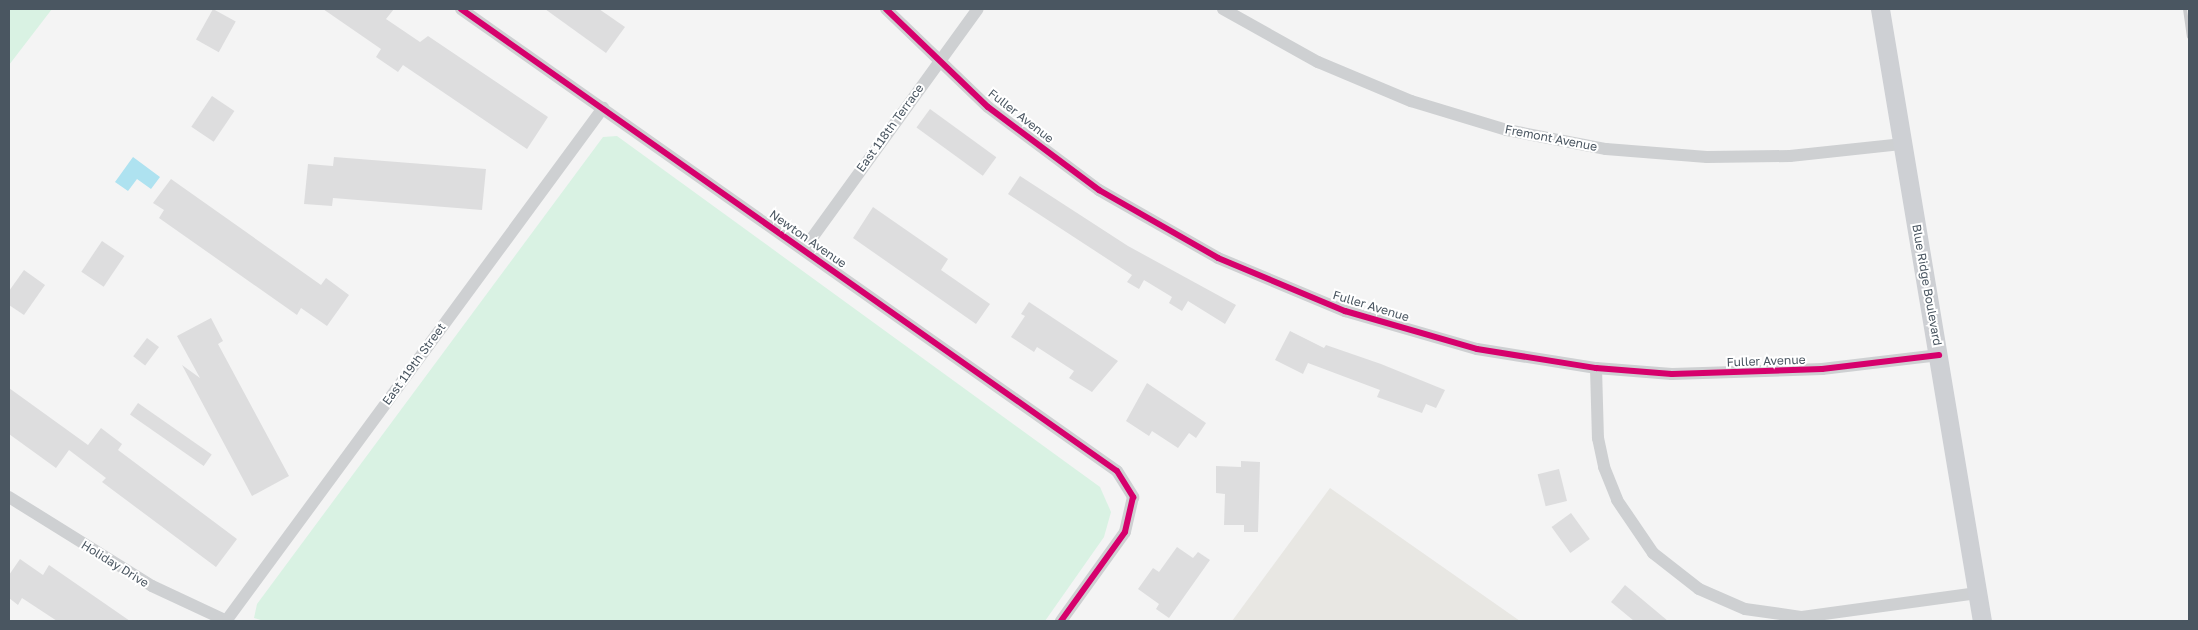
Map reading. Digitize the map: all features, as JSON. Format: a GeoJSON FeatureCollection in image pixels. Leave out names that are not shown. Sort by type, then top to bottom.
{"type":"FeatureCollection","features":[{"type":"Feature","properties":{"kind":"main road","name":"Blue Ridge Boulevard"},"geometry":{"type":"LineString","coordinates":[[1880,9],[1982,621]]}},
{"type":"Feature","properties":{"kind":"street","name":"Newton Avenue"},"geometry":{"type":"LineString","coordinates":[[461,9],[1118,471],[1133,497],[1126,532],[1061,621]]}},
{"type":"Feature","properties":{"kind":"street","name":"Fuller Avenue"},"geometry":{"type":"LineString","coordinates":[[886,9],[988,107],[1098,190],[1218,258],[1345,311],[1478,349],[1596,368],[1672,374],[1751,374],[1822,370],[1938,355]]}},
{"type":"Feature","properties":{"kind":"street","name":"East 118th Terrace"},"geometry":{"type":"LineString","coordinates":[[804,249],[939,60],[978,9]]}},
{"type":"Feature","properties":{"kind":"street","name":"Fremont Avenue"},"geometry":{"type":"LineString","coordinates":[[1223,9],[1326,65],[1411,101],[1507,130],[1606,149],[1707,157],[1790,156],[1903,144]]}},
{"type":"Feature","properties":{"kind":"street","name":"East 119th Street"},"geometry":{"type":"LineString","coordinates":[[226,621],[603,108]]}},
{"type":"Feature","properties":{"kind":"street"},"geometry":{"type":"LineString","coordinates":[[1596,368],[1598,438],[1604,467],[1617,500],[1654,554],[1699,589],[1745,609],[1802,617],[1977,593]]}},
{"type":"Feature","properties":{"kind":"street","name":"Holiday Drive"},"geometry":{"type":"LineString","coordinates":[[9,498],[152,586],[226,621]]}},
{"type":"Feature","properties":{"kind":"shaded area"},"geometry":{"type":"Polygon","coordinates":[[[1330,488],[1520,621],[1232,621],[1330,488]]]}},
{"type":"Feature","properties":{"kind":"green space"},"geometry":{"type":"Polygon","coordinates":[[[9,9],[52,9],[9,65],[9,9]]]}},
{"type":"Feature","properties":{"kind":"green space"},"geometry":{"type":"Polygon","coordinates":[[[617,136],[1100,487],[1111,512],[1104,537],[1045,621],[264,621],[254,618],[257,604],[603,137],[617,136]]]}},
{"type":"Feature","properties":{"kind":"water"},"geometry":{"type":"Polygon","coordinates":[[[133,157],[160,177],[151,189],[137,179],[128,191],[115,182],[133,157]]]}},
{"type":"Feature","properties":{"kind":"building"},"geometry":{"type":"Polygon","coordinates":[[[213,9],[236,22],[219,52],[196,40],[213,9]]]}},
{"type":"Feature","properties":{"kind":"building"},"geometry":{"type":"Polygon","coordinates":[[[323,9],[394,9],[386,19],[420,42],[428,36],[548,117],[527,149],[403,65],[398,72],[376,57],[381,49],[323,9]]]}},
{"type":"Feature","properties":{"kind":"building"},"geometry":{"type":"Polygon","coordinates":[[[545,9],[599,9],[625,27],[606,53],[545,9]]]}},
{"type":"Feature","properties":{"kind":"building"},"geometry":{"type":"Polygon","coordinates":[[[212,96],[234,111],[214,142],[191,127],[212,96]]]}},
{"type":"Feature","properties":{"kind":"building"},"geometry":{"type":"Polygon","coordinates":[[[930,109],[996,157],[983,176],[916,128],[930,109]]]}},
{"type":"Feature","properties":{"kind":"building"},"geometry":{"type":"Polygon","coordinates":[[[334,157],[486,169],[482,210],[333,198],[332,206],[304,204],[308,164],[333,166],[334,157]]]}},
{"type":"Feature","properties":{"kind":"building"},"geometry":{"type":"Polygon","coordinates":[[[1020,176],[1128,246],[1236,305],[1225,324],[1188,301],[1182,311],[1169,303],[1172,297],[1144,280],[1139,289],[1127,282],[1132,275],[1008,194],[1020,176]]]}},
{"type":"Feature","properties":{"kind":"building"},"geometry":{"type":"Polygon","coordinates":[[[171,179],[321,285],[326,278],[349,295],[327,326],[301,308],[297,315],[159,218],[164,210],[153,203],[171,179]]]}},
{"type":"Feature","properties":{"kind":"building"},"geometry":{"type":"Polygon","coordinates":[[[873,207],[948,259],[941,270],[990,304],[976,324],[853,238],[873,207]]]}},
{"type":"Feature","properties":{"kind":"building"},"geometry":{"type":"Polygon","coordinates":[[[102,241],[124,256],[104,287],[81,272],[102,241]]]}},
{"type":"Feature","properties":{"kind":"building"},"geometry":{"type":"Polygon","coordinates":[[[24,270],[45,285],[24,315],[9,305],[9,291],[24,270]]]}},
{"type":"Feature","properties":{"kind":"building"},"geometry":{"type":"Polygon","coordinates":[[[1029,302],[1118,361],[1092,392],[1069,378],[1074,371],[1037,347],[1034,352],[1011,337],[1025,316],[1021,314],[1029,302]]]}},
{"type":"Feature","properties":{"kind":"building"},"geometry":{"type":"Polygon","coordinates":[[[211,318],[223,341],[218,344],[289,476],[252,496],[182,365],[200,378],[177,336],[211,318]]]}},
{"type":"Feature","properties":{"kind":"building"},"geometry":{"type":"Polygon","coordinates":[[[1290,331],[1324,348],[1326,345],[1381,364],[1445,390],[1436,408],[1426,404],[1422,413],[1377,397],[1380,390],[1308,363],[1303,374],[1275,360],[1290,331]]]}},
{"type":"Feature","properties":{"kind":"building"},"geometry":{"type":"Polygon","coordinates":[[[147,338],[159,347],[145,365],[133,356],[147,338]]]}},
{"type":"Feature","properties":{"kind":"building"},"geometry":{"type":"Polygon","coordinates":[[[1147,383],[1206,423],[1196,438],[1189,433],[1178,448],[1152,431],[1149,436],[1126,421],[1147,383]]]}},
{"type":"Feature","properties":{"kind":"building"},"geometry":{"type":"Polygon","coordinates":[[[9,388],[88,445],[101,428],[122,444],[118,450],[237,539],[216,567],[102,482],[106,478],[69,450],[56,468],[9,434],[9,388]]]}},
{"type":"Feature","properties":{"kind":"building"},"geometry":{"type":"Polygon","coordinates":[[[138,403],[212,455],[204,466],[130,414],[138,403]]]}},
{"type":"Feature","properties":{"kind":"building"},"geometry":{"type":"Polygon","coordinates":[[[1241,461],[1260,462],[1258,532],[1244,532],[1244,525],[1224,525],[1225,494],[1216,493],[1216,466],[1241,467],[1241,461]]]}},
{"type":"Feature","properties":{"kind":"building"},"geometry":{"type":"Polygon","coordinates":[[[1559,469],[1567,501],[1546,506],[1538,474],[1559,469]]]}},
{"type":"Feature","properties":{"kind":"building"},"geometry":{"type":"Polygon","coordinates":[[[1571,513],[1590,539],[1570,553],[1552,527],[1571,513]]]}},
{"type":"Feature","properties":{"kind":"building"},"geometry":{"type":"Polygon","coordinates":[[[1177,547],[1193,558],[1198,552],[1210,560],[1169,618],[1156,609],[1159,604],[1138,589],[1153,568],[1159,572],[1177,547]]]}},
{"type":"Feature","properties":{"kind":"building"},"geometry":{"type":"Polygon","coordinates":[[[20,559],[43,575],[49,565],[130,621],[57,621],[22,598],[18,605],[9,598],[9,575],[20,559]]]}},
{"type":"Feature","properties":{"kind":"building"},"geometry":{"type":"Polygon","coordinates":[[[1625,585],[1668,621],[1634,621],[1611,602],[1625,585]]]}},
{"type":"Feature","properties":{"kind":"railway"},"geometry":{"type":"LineString","coordinates":[[2185,9],[2189,37]]}},
{"type":"Feature","properties":{"kind":"cycle path"},"geometry":{"type":"LineString","coordinates":[[461,9],[1117,471],[1133,497],[1125,532],[1061,621]]}},
{"type":"Feature","properties":{"kind":"cycle path"},"geometry":{"type":"LineString","coordinates":[[886,9],[988,107],[1099,190],[1218,258],[1345,311],[1477,349],[1596,368],[1672,374],[1822,369],[1939,355]]}}]}
